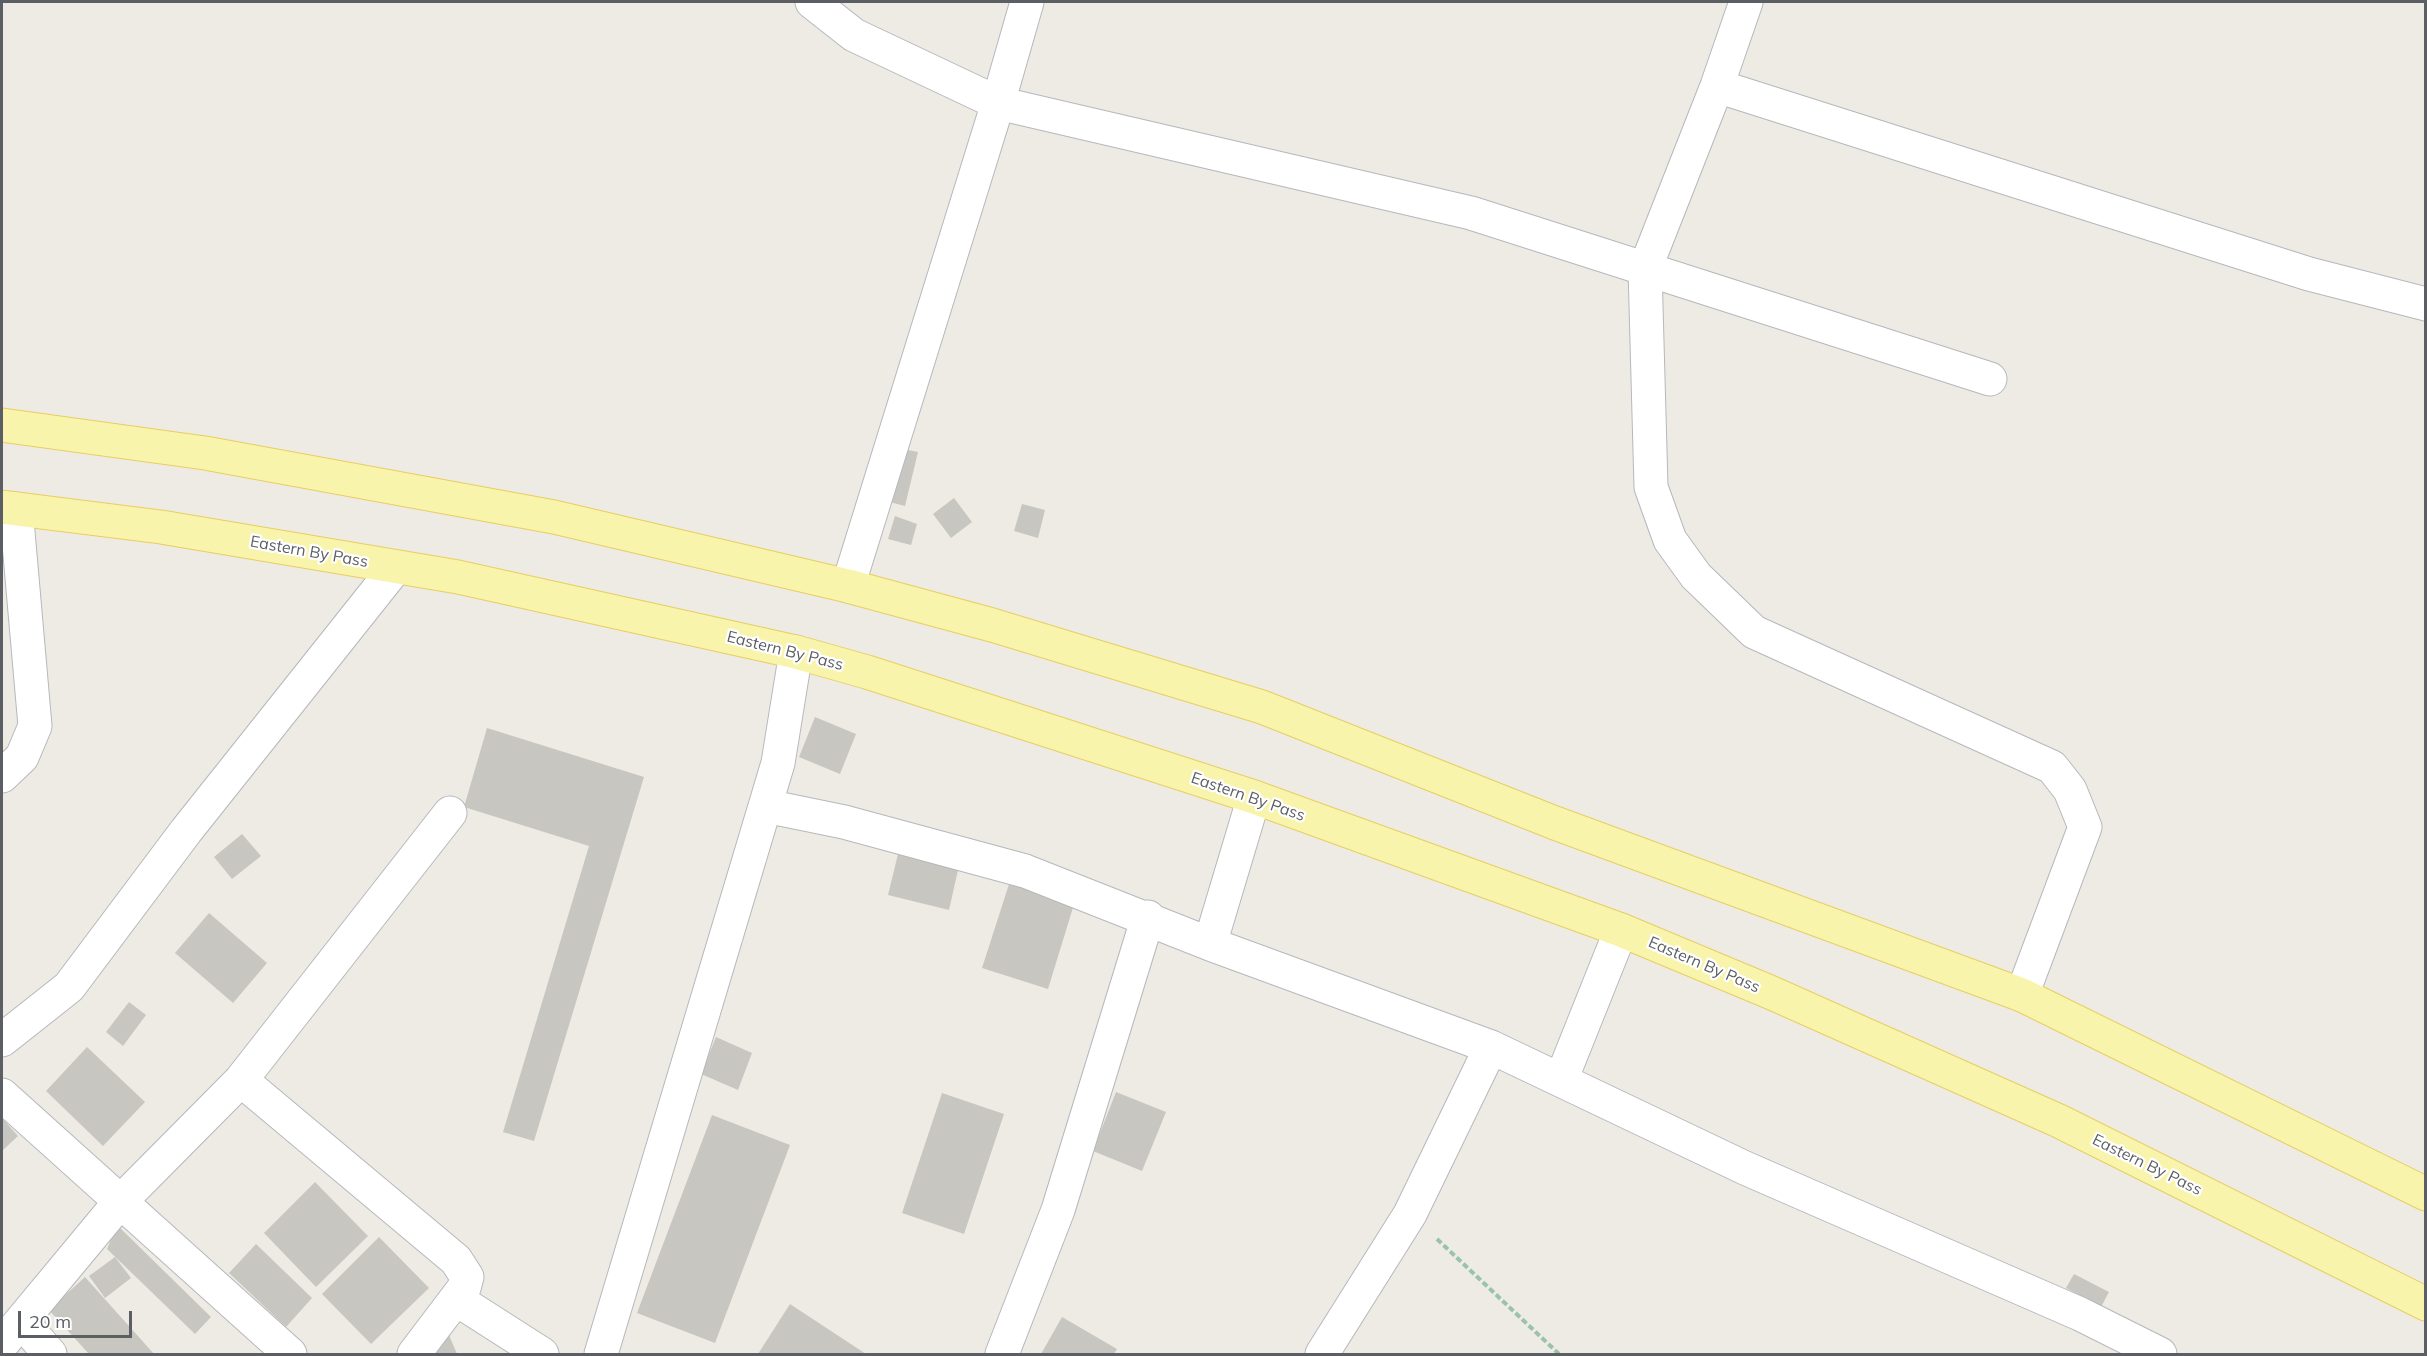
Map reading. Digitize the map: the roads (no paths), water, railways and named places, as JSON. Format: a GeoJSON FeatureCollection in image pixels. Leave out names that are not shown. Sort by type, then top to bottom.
{"type":"FeatureCollection","features":[{"type":"Feature","properties":{"kind":"main road"},"geometry":{"type":"LineString","coordinates":[[2,425],[205,453],[543,515],[848,586],[992,625],[1262,707],[1555,823],[2022,995],[2426,1194]]}},
{"type":"Feature","properties":{"kind":"main road","name":"Eastern By Pass"},"geometry":{"type":"LineString","coordinates":[[9,508],[161,527],[458,578],[796,652],[879,676],[1254,797],[1621,930],[1772,993],[2059,1121],[2426,1304]]}},
{"type":"Feature","properties":{"kind":"street"},"geometry":{"type":"LineString","coordinates":[[812,2],[855,35],[998,103],[1471,213],[1990,379]]}},
{"type":"Feature","properties":{"kind":"street"},"geometry":{"type":"LineString","coordinates":[[848,586],[998,103],[1027,2]]}},
{"type":"Feature","properties":{"kind":"street"},"geometry":{"type":"LineString","coordinates":[[1746,2],[1717,86],[1646,269],[1651,487],[1670,540],[1696,576],[1754,632],[2052,767],[2070,790],[2085,827],[2022,995]]}},
{"type":"Feature","properties":{"kind":"street"},"geometry":{"type":"LineString","coordinates":[[1717,86],[2309,273],[2426,304]]}},
{"type":"Feature","properties":{"kind":"street"},"geometry":{"type":"LineString","coordinates":[[2,776],[22,757],[35,726],[9,508]]}},
{"type":"Feature","properties":{"kind":"street"},"geometry":{"type":"LineString","coordinates":[[2,1040],[69,987],[186,831],[396,567]]}},
{"type":"Feature","properties":{"kind":"street"},"geometry":{"type":"LineString","coordinates":[[601,1354],[778,763],[796,652]]}},
{"type":"Feature","properties":{"kind":"street"},"geometry":{"type":"LineString","coordinates":[[1210,944],[1254,797]]}},
{"type":"Feature","properties":{"kind":"street"},"geometry":{"type":"LineString","coordinates":[[766,806],[844,822],[1025,871],[1148,917],[1210,944],[1491,1047],[1745,1168],[2080,1314],[2160,1354]]}},
{"type":"Feature","properties":{"kind":"street"},"geometry":{"type":"LineString","coordinates":[[50,1354],[11,1333],[119,1203],[241,1080],[450,813]]}},
{"type":"Feature","properties":{"kind":"street"},"geometry":{"type":"LineString","coordinates":[[1002,1354],[1058,1210],[1148,917]]}},
{"type":"Feature","properties":{"kind":"street"},"geometry":{"type":"LineString","coordinates":[[1561,1080],[1621,930]]}},
{"type":"Feature","properties":{"kind":"street"},"geometry":{"type":"LineString","coordinates":[[1323,1354],[1410,1214],[1491,1047]]}},
{"type":"Feature","properties":{"kind":"street"},"geometry":{"type":"LineString","coordinates":[[241,1080],[456,1260],[466,1277],[464,1288],[414,1354]]}},
{"type":"Feature","properties":{"kind":"street"},"geometry":{"type":"LineString","coordinates":[[2,1095],[119,1203],[290,1354]]}},
{"type":"Feature","properties":{"kind":"street"},"geometry":{"type":"LineString","coordinates":[[456,1299],[542,1354]]}}]}
